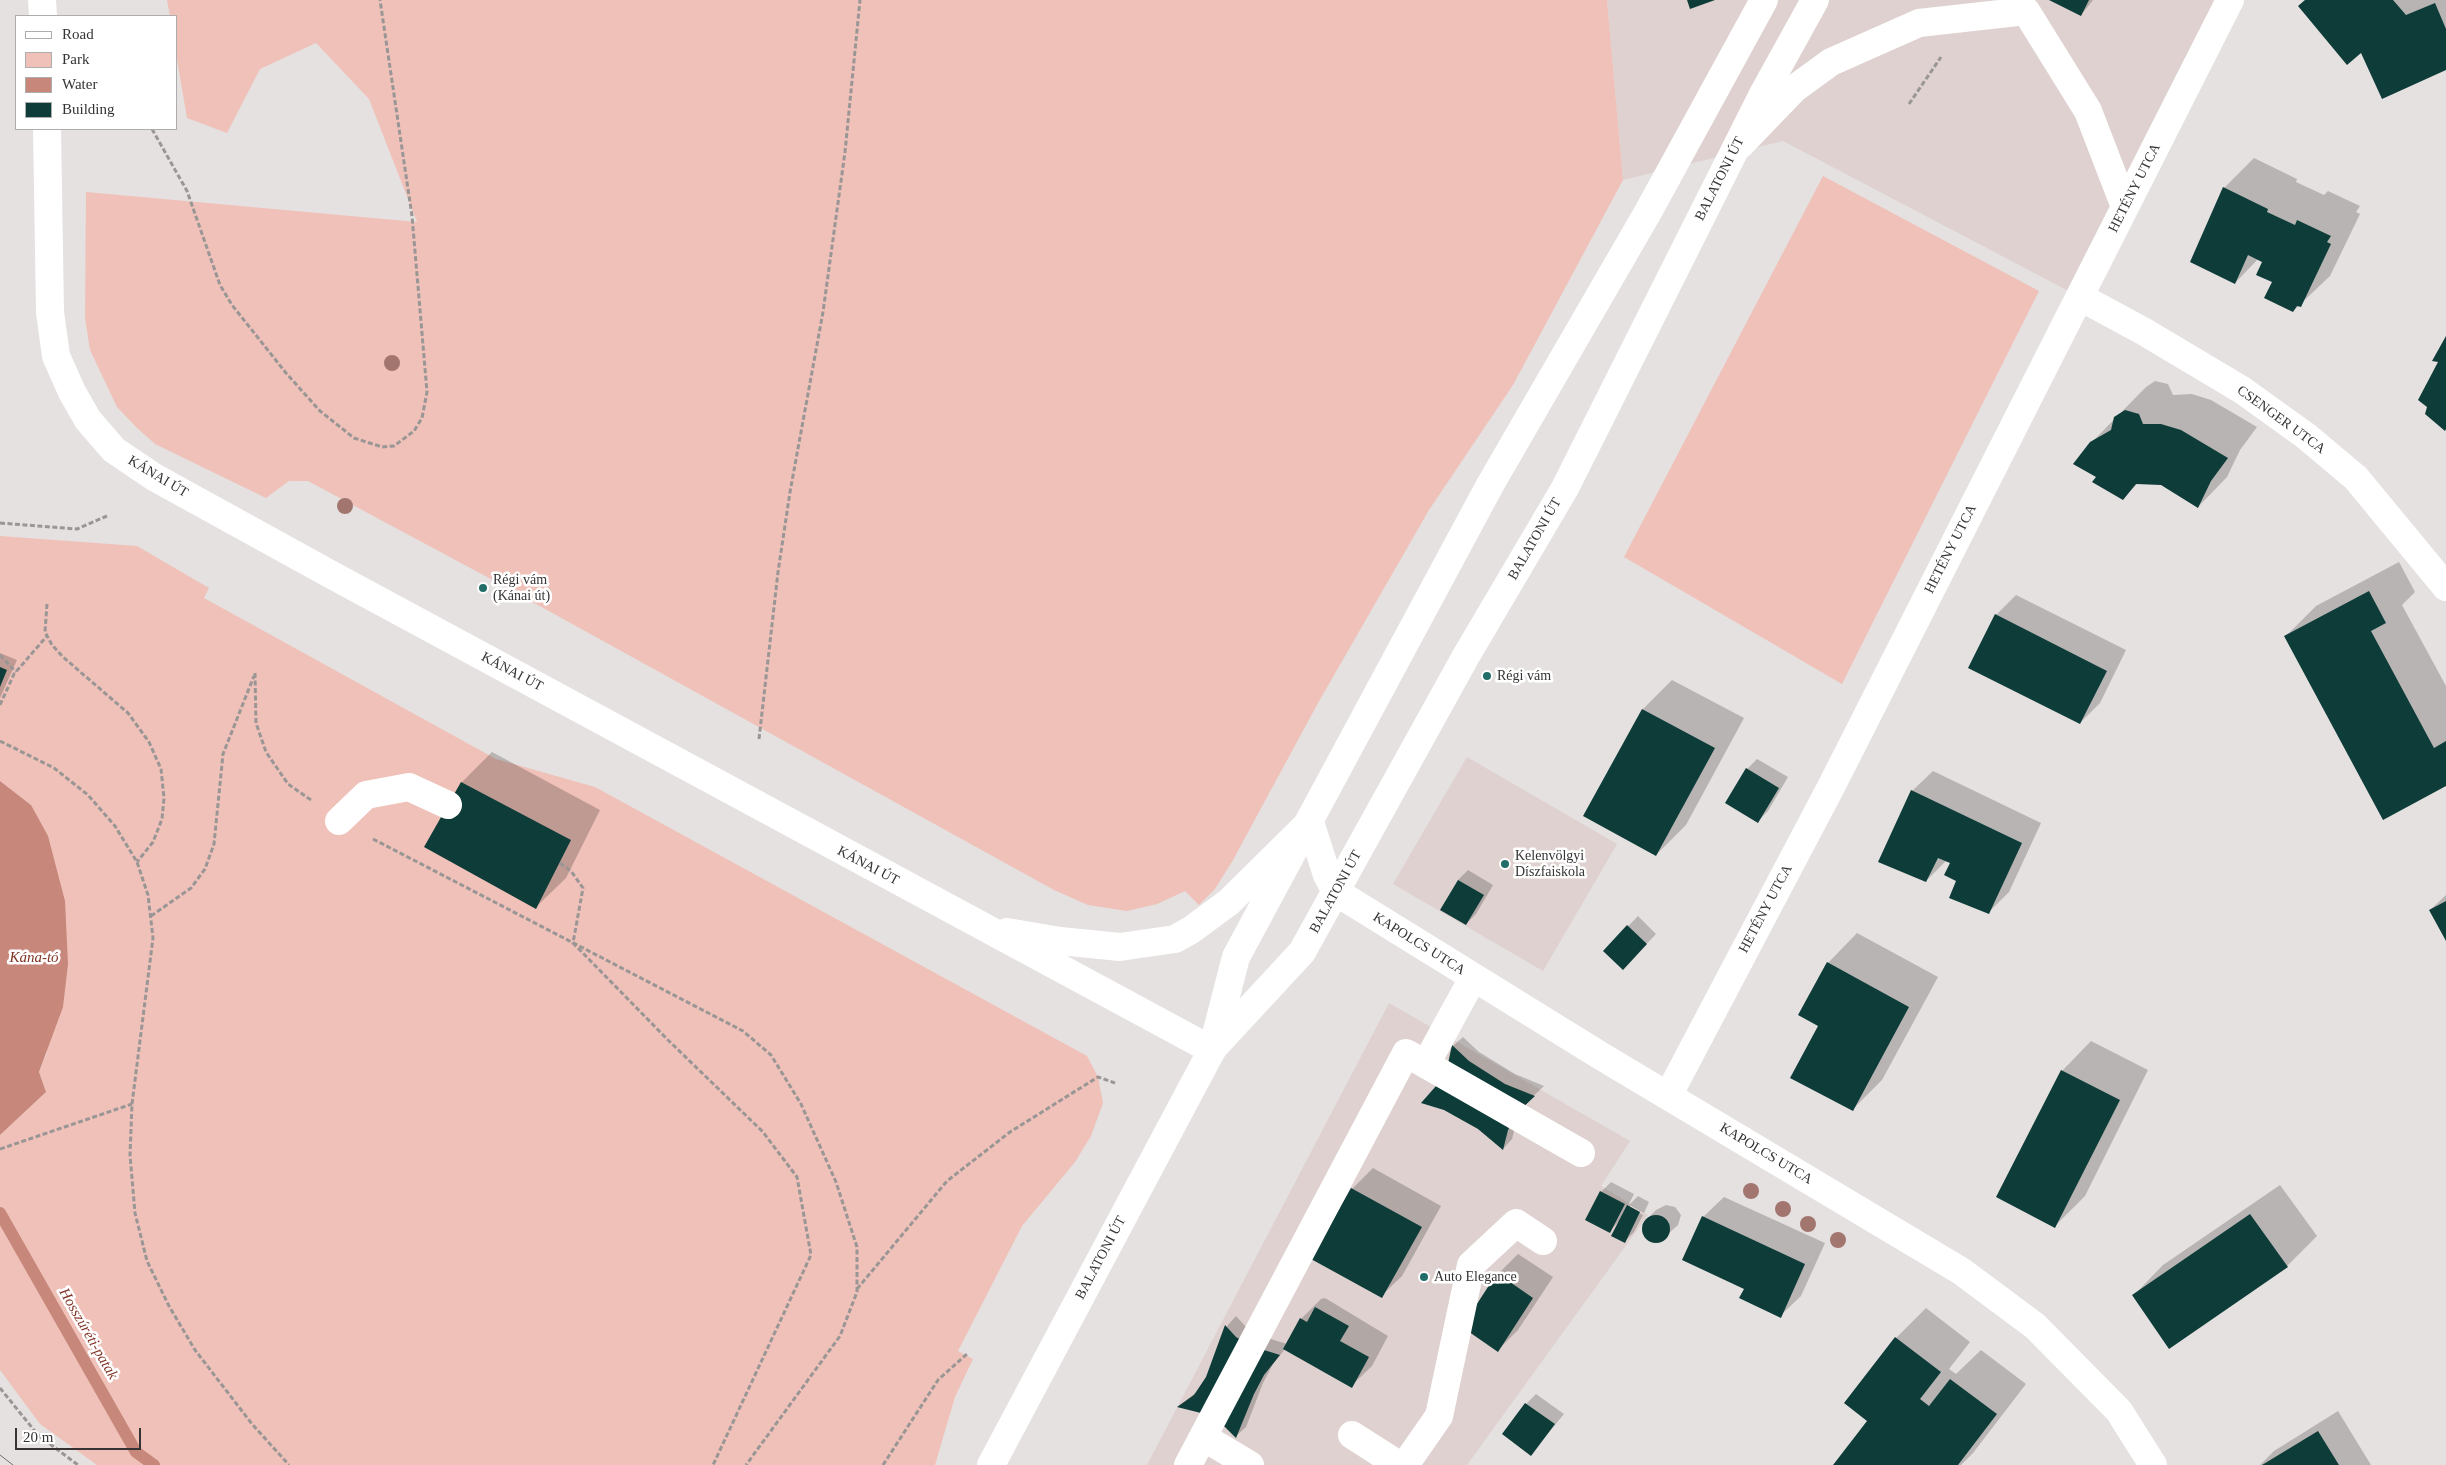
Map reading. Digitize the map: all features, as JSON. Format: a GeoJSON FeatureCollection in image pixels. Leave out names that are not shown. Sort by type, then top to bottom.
{"type":"FeatureCollection","features":[{"type":"Feature","properties":{"kind":"street"},"geometry":{"type":"LineString","coordinates":[[42,0],[43,15]]}},
{"type":"Feature","properties":{"kind":"street","name":"BALATONI ÚT"},"geometry":{"type":"LineString","coordinates":[[991,1465],[1212,1050],[1236,957],[1490,485],[1648,212],[1764,0]]}},
{"type":"Feature","properties":{"kind":"street","name":"BALATONI ÚT"},"geometry":{"type":"LineString","coordinates":[[1212,1050],[1302,952],[1466,656],[1565,488],[1734,150],[1815,0]]}},
{"type":"Feature","properties":{"kind":"street","name":"HETÉNY UTCA"},"geometry":{"type":"LineString","coordinates":[[1668,1096],[1832,785],[2080,297],[2227,1]]}},
{"type":"Feature","properties":{"kind":"street"},"geometry":{"type":"LineString","coordinates":[[1734,150],[1794,89],[1831,62],[1919,23],[2029,6],[2088,111],[2125,207]]}},
{"type":"Feature","properties":{"kind":"street","name":"KÁNAI ÚT"},"geometry":{"type":"LineString","coordinates":[[47,130],[50,312],[56,356],[72,392],[88,420],[114,450],[171,486],[982,928],[1212,1050]]}},
{"type":"Feature","properties":{"kind":"street","name":"CSENGER UTCA"},"geometry":{"type":"LineString","coordinates":[[2080,297],[2143,331],[2242,390],[2306,436],[2356,478],[2446,587]]}},
{"type":"Feature","properties":{"kind":"street"},"geometry":{"type":"LineString","coordinates":[[339,821],[366,795],[410,788],[448,805]]}},
{"type":"Feature","properties":{"kind":"street"},"geometry":{"type":"LineString","coordinates":[[982,928],[1060,941],[1120,947],[1175,939],[1229,902],[1310,822],[1327,875],[1336,892]]}},
{"type":"Feature","properties":{"kind":"street","name":"KAPOLCS UTCA"},"geometry":{"type":"LineString","coordinates":[[1336,892],[1473,978],[1961,1271],[2027,1320],[2119,1411],[2153,1465]]}},
{"type":"Feature","properties":{"kind":"street"},"geometry":{"type":"LineString","coordinates":[[1426,1064],[1473,978]]}},
{"type":"Feature","properties":{"kind":"street"},"geometry":{"type":"LineString","coordinates":[[1188,1465],[1406,1053],[1581,1153]]}},
{"type":"Feature","properties":{"kind":"street"},"geometry":{"type":"LineString","coordinates":[[1405,1465],[1439,1416],[1471,1265],[1516,1223],[1542,1241]]}},
{"type":"Feature","properties":{"kind":"street"},"geometry":{"type":"LineString","coordinates":[[1352,1435],[1399,1465]]}},
{"type":"Feature","properties":{"kind":"street"},"geometry":{"type":"LineString","coordinates":[[1203,1437],[1250,1465]]}},
{"type":"Feature","properties":{"kind":"path"},"geometry":{"type":"LineString","coordinates":[[153,130],[187,190],[220,285],[232,305],[286,373],[320,411],[354,438],[382,447],[394,446],[414,431],[422,418],[427,392],[412,216],[380,0]]}},
{"type":"Feature","properties":{"kind":"path"},"geometry":{"type":"LineString","coordinates":[[760,739],[779,563],[823,312],[844,161],[860,0]]}},
{"type":"Feature","properties":{"kind":"path"},"geometry":{"type":"LineString","coordinates":[[1909,104],[1953,39],[1953,19]]}},
{"type":"Feature","properties":{"kind":"path"},"geometry":{"type":"LineString","coordinates":[[0,523],[77,529],[107,516]]}},
{"type":"Feature","properties":{"kind":"path"},"geometry":{"type":"LineString","coordinates":[[47,604],[45,632],[47,636],[63,657],[128,713],[149,742],[161,769],[164,798],[162,819],[153,842],[137,862]]}},
{"type":"Feature","properties":{"kind":"path"},"geometry":{"type":"LineString","coordinates":[[0,704],[16,672],[47,636]]}},
{"type":"Feature","properties":{"kind":"path"},"geometry":{"type":"LineString","coordinates":[[0,655],[16,672]]}},
{"type":"Feature","properties":{"kind":"path"},"geometry":{"type":"LineString","coordinates":[[150,916],[191,888],[205,869],[214,844],[223,754],[255,673],[256,723],[266,752],[288,784],[339,821],[743,1031],[771,1055],[801,1104],[836,1182],[857,1247],[856,1290],[840,1336],[746,1465]]}},
{"type":"Feature","properties":{"kind":"path"},"geometry":{"type":"LineString","coordinates":[[0,741],[54,768],[88,795],[115,826],[137,862],[148,895],[153,938],[132,1104],[130,1155],[135,1213],[147,1261],[169,1306],[195,1350],[252,1424],[289,1465]]}},
{"type":"Feature","properties":{"kind":"path"},"geometry":{"type":"LineString","coordinates":[[560,862],[571,871],[583,888],[573,942]]}},
{"type":"Feature","properties":{"kind":"path"},"geometry":{"type":"LineString","coordinates":[[573,942],[668,1040],[763,1132],[797,1177],[811,1255],[713,1465]]}},
{"type":"Feature","properties":{"kind":"path"},"geometry":{"type":"LineString","coordinates":[[856,1290],[946,1181],[1010,1132],[1098,1077],[1115,1083]]}},
{"type":"Feature","properties":{"kind":"path"},"geometry":{"type":"LineString","coordinates":[[0,1149],[132,1104]]}},
{"type":"Feature","properties":{"kind":"path"},"geometry":{"type":"LineString","coordinates":[[884,1465],[938,1380],[968,1353]]}},
{"type":"Feature","properties":{"kind":"path"},"geometry":{"type":"LineString","coordinates":[[0,1388],[38,1435],[78,1465]]}},
{"type":"Feature","properties":{"kind":"shaded area"},"geometry":{"type":"Polygon","coordinates":[[[1607,0],[2230,0],[2080,297],[1783,141],[1623,180],[1607,0]]]}},
{"type":"Feature","properties":{"kind":"shaded area","name":"Kelenvölgyi Díszfaiskola"},"geometry":{"type":"Polygon","coordinates":[[[1467,757],[1617,844],[1543,971],[1393,884],[1467,757]]]}},
{"type":"Feature","properties":{"kind":"shaded area","name":"Auto Elegance"},"geometry":{"type":"Polygon","coordinates":[[[1389,1003],[1630,1141],[1601,1186],[1648,1215],[1467,1465],[1147,1465],[1389,1003]]]}},
{"type":"Feature","properties":{"kind":"green space"},"geometry":{"type":"Polygon","coordinates":[[[167,0],[1607,0],[1623,180],[1513,385],[1429,510],[1318,703],[1233,860],[1215,889],[1199,905],[1185,891],[1157,904],[1127,911],[1088,905],[1054,890],[489,578],[308,481],[289,481],[266,498],[155,444],[137,428],[117,407],[90,350],[85,318],[86,192],[417,222],[369,99],[316,43],[260,69],[227,133],[187,118],[178,66],[178,15],[170,15],[167,0]]]}},
{"type":"Feature","properties":{"kind":"green space"},"geometry":{"type":"Polygon","coordinates":[[[1823,176],[2039,291],[1842,684],[1624,557],[1823,176]]]}},
{"type":"Feature","properties":{"kind":"green space"},"geometry":{"type":"Polygon","coordinates":[[[0,536],[137,546],[209,588],[204,598],[496,759],[595,787],[1087,1056],[1098,1077],[1103,1103],[1091,1136],[1075,1162],[1022,1226],[958,1351],[973,1359],[955,1397],[935,1465],[97,1465],[40,1424],[0,1370],[0,1135],[46,1092],[39,1072],[47,1052],[31,805],[0,781],[0,536]]]}},
{"type":"Feature","properties":{"kind":"water","name":"Kána-tó"},"geometry":{"type":"Polygon","coordinates":[[[0,781],[31,805],[48,836],[65,901],[68,964],[63,1007],[39,1072],[46,1092],[0,1135],[0,781]]]}},
{"type":"Feature","properties":{"kind":"building"},"geometry":{"type":"Polygon","coordinates":[[[1687,0],[1715,0],[1690,9],[1687,0]]]}},
{"type":"Feature","properties":{"kind":"building"},"geometry":{"type":"Polygon","coordinates":[[[2049,0],[2089,0],[2081,16],[2049,0]]]}},
{"type":"Feature","properties":{"kind":"building"},"geometry":{"type":"Polygon","coordinates":[[[2305,0],[2393,0],[2406,15],[2435,3],[2446,29],[2446,70],[2382,99],[2361,53],[2347,65],[2298,6],[2305,0]]]}},
{"type":"Feature","properties":{"kind":"building"},"geometry":{"type":"Polygon","coordinates":[[[2223,187],[2268,209],[2267,212],[2295,225],[2297,220],[2331,236],[2327,242],[2331,244],[2301,307],[2297,306],[2293,312],[2264,298],[2272,282],[2256,275],[2262,262],[2248,255],[2235,284],[2190,262],[2223,187]]]}},
{"type":"Feature","properties":{"kind":"building"},"geometry":{"type":"Polygon","coordinates":[[[2446,336],[2445,431],[2425,414],[2427,407],[2418,400],[2438,362],[2432,361],[2446,336]]]}},
{"type":"Feature","properties":{"kind":"building"},"geometry":{"type":"Polygon","coordinates":[[[2125,410],[2139,414],[2143,424],[2161,424],[2181,430],[2228,458],[2211,481],[2198,508],[2161,485],[2136,484],[2123,500],[2092,482],[2096,477],[2073,464],[2090,442],[2111,430],[2114,417],[2125,410]]]}},
{"type":"Feature","properties":{"kind":"building"},"geometry":{"type":"Polygon","coordinates":[[[2369,591],[2386,623],[2371,631],[2434,748],[2446,741],[2446,786],[2383,820],[2284,636],[2369,591]]]}},
{"type":"Feature","properties":{"kind":"building"},"geometry":{"type":"Polygon","coordinates":[[[1995,614],[2107,671],[2080,724],[1968,668],[1995,614]]]}},
{"type":"Feature","properties":{"kind":"building"},"geometry":{"type":"Polygon","coordinates":[[[0,667],[7,670],[0,687],[0,667]]]}},
{"type":"Feature","properties":{"kind":"building"},"geometry":{"type":"Polygon","coordinates":[[[1642,709],[1715,748],[1656,856],[1583,816],[1642,709]]]}},
{"type":"Feature","properties":{"kind":"building"},"geometry":{"type":"Polygon","coordinates":[[[1746,768],[1779,788],[1758,823],[1725,803],[1746,768]]]}},
{"type":"Feature","properties":{"kind":"building"},"geometry":{"type":"Polygon","coordinates":[[[461,782],[571,840],[536,909],[424,847],[461,782]]]}},
{"type":"Feature","properties":{"kind":"building"},"geometry":{"type":"Polygon","coordinates":[[[1911,790],[2022,843],[1989,914],[1949,898],[1956,881],[1944,875],[1950,863],[1938,858],[1926,882],[1878,862],[1911,790]]]}},
{"type":"Feature","properties":{"kind":"building"},"geometry":{"type":"Polygon","coordinates":[[[1458,880],[1484,895],[1466,925],[1440,910],[1458,880]]]}},
{"type":"Feature","properties":{"kind":"building"},"geometry":{"type":"Polygon","coordinates":[[[2446,901],[2446,941],[2429,910],[2446,901]]]}},
{"type":"Feature","properties":{"kind":"building"},"geometry":{"type":"Polygon","coordinates":[[[1627,925],[1647,944],[1623,970],[1603,951],[1627,925]]]}},
{"type":"Feature","properties":{"kind":"building"},"geometry":{"type":"Polygon","coordinates":[[[1827,962],[1909,1007],[1853,1111],[1790,1078],[1818,1026],[1798,1015],[1827,962]]]}},
{"type":"Feature","properties":{"kind":"building"},"geometry":{"type":"Polygon","coordinates":[[[1452,1045],[1469,1061],[1505,1084],[1535,1096],[1519,1111],[1508,1130],[1503,1150],[1478,1129],[1444,1110],[1421,1103],[1436,1086],[1447,1068],[1452,1045]]]}},
{"type":"Feature","properties":{"kind":"building"},"geometry":{"type":"Polygon","coordinates":[[[2061,1070],[2120,1100],[2055,1228],[1996,1197],[2061,1070]]]}},
{"type":"Feature","properties":{"kind":"building"},"geometry":{"type":"Polygon","coordinates":[[[1351,1188],[1422,1227],[1382,1298],[1311,1259],[1351,1188]]]}},
{"type":"Feature","properties":{"kind":"building"},"geometry":{"type":"Polygon","coordinates":[[[1600,1191],[1625,1204],[1610,1233],[1585,1220],[1600,1191]]]}},
{"type":"Feature","properties":{"kind":"building"},"geometry":{"type":"Polygon","coordinates":[[[1627,1205],[1640,1212],[1625,1243],[1611,1236],[1627,1205]]]}},
{"type":"Feature","properties":{"kind":"building"},"geometry":{"type":"Polygon","coordinates":[[[2250,1214],[2288,1267],[2169,1349],[2132,1295],[2250,1214]]]}},
{"type":"Feature","properties":{"kind":"building"},"geometry":{"type":"Polygon","coordinates":[[[1656,1215],[1666,1219],[1670,1229],[1666,1239],[1656,1243],[1646,1239],[1642,1229],[1646,1219],[1656,1215]]]}},
{"type":"Feature","properties":{"kind":"building"},"geometry":{"type":"Polygon","coordinates":[[[1702,1216],[1805,1264],[1781,1318],[1739,1298],[1744,1289],[1682,1260],[1702,1216]]]}},
{"type":"Feature","properties":{"kind":"building"},"geometry":{"type":"Polygon","coordinates":[[[1497,1273],[1533,1298],[1498,1352],[1462,1327],[1497,1273]]]}},
{"type":"Feature","properties":{"kind":"building"},"geometry":{"type":"Polygon","coordinates":[[[1315,1307],[1349,1326],[1340,1341],[1369,1357],[1352,1388],[1283,1349],[1300,1318],[1307,1322],[1315,1307]]]}},
{"type":"Feature","properties":{"kind":"building"},"geometry":{"type":"Polygon","coordinates":[[[1225,1325],[1236,1337],[1251,1346],[1280,1355],[1264,1375],[1236,1438],[1225,1427],[1201,1413],[1177,1407],[1194,1395],[1206,1377],[1225,1325]]]}},
{"type":"Feature","properties":{"kind":"building"},"geometry":{"type":"Polygon","coordinates":[[[1895,1337],[1941,1372],[1920,1399],[1929,1406],[1950,1379],[1997,1414],[1958,1465],[1833,1465],[1867,1421],[1844,1403],[1895,1337]]]}},
{"type":"Feature","properties":{"kind":"building"},"geometry":{"type":"Polygon","coordinates":[[[1525,1403],[1555,1424],[1531,1456],[1502,1434],[1525,1403]]]}},
{"type":"Feature","properties":{"kind":"building"},"geometry":{"type":"Polygon","coordinates":[[[2318,1431],[2339,1465],[2262,1465],[2318,1431]]]}},
{"type":"Feature","properties":{"kind":"waterway","name":"Hosszúréti-patak"},"geometry":{"type":"LineString","coordinates":[[0,1213],[136,1452],[154,1465]]}},
{"type":"Feature","properties":{"kind":"tram line"},"geometry":{"type":"LineString","coordinates":[[0,1455],[13,1465]]}},
{"type":"Feature","properties":{"kind":"place","name":"Régi vám (Kánai út)"},"geometry":{"type":"Point","coordinates":[483,588]}},
{"type":"Feature","properties":{"kind":"place","name":"Régi vám"},"geometry":{"type":"Point","coordinates":[1487,676]}},
{"type":"Feature","properties":{"kind":"place","name":"Kelenvölgyi Díszfaiskola"},"geometry":{"type":"Point","coordinates":[1505,864]}},
{"type":"Feature","properties":{"kind":"place","name":"Auto Elegance"},"geometry":{"type":"Point","coordinates":[1424,1277]}}]}
